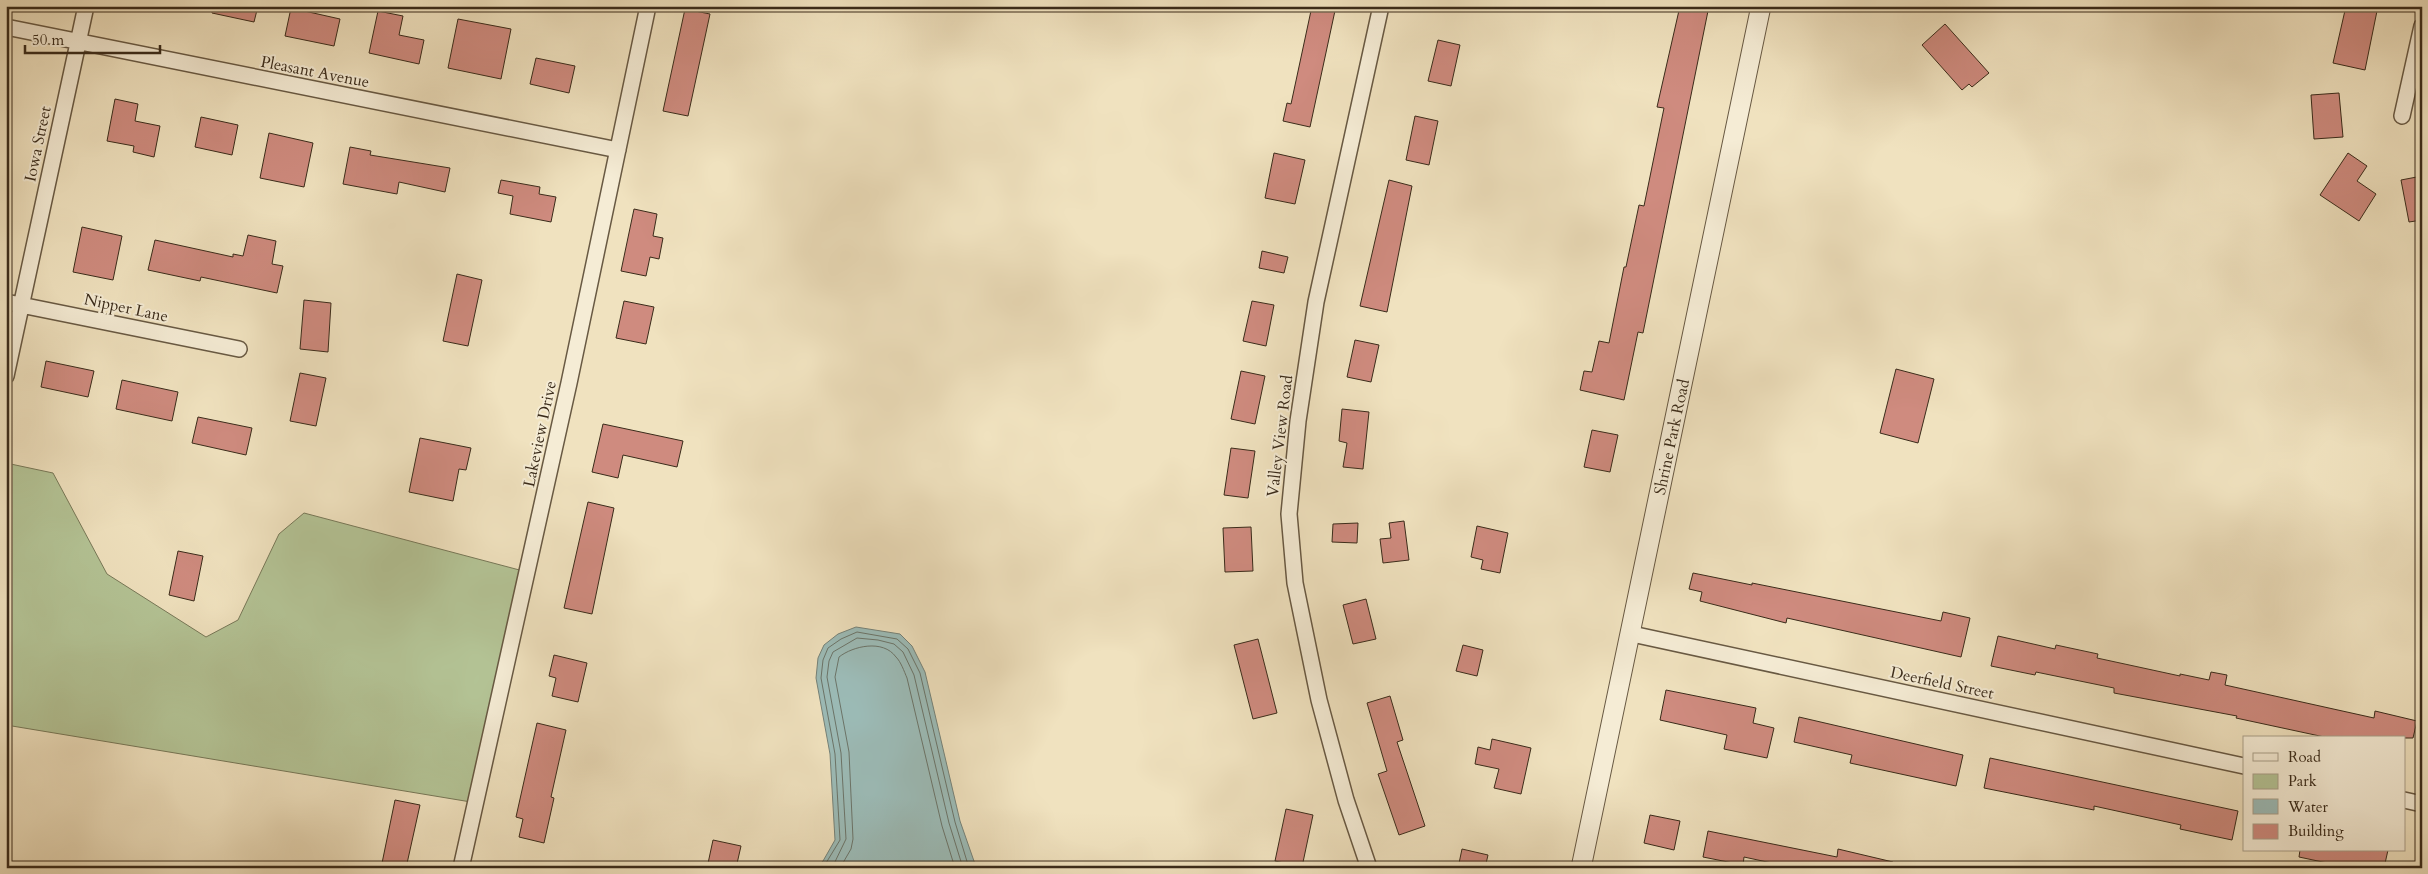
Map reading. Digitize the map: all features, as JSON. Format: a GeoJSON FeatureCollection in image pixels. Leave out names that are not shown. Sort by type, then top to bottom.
{"type":"FeatureCollection","features":[{"type":"Feature","properties":{"kind":"street","name":"Iowa Street"},"geometry":{"type":"LineString","coordinates":[[6,376],[86,6]]}},
{"type":"Feature","properties":{"kind":"street","name":"Lakeview Drive"},"geometry":{"type":"LineString","coordinates":[[461,868],[569,383],[648,6]]}},
{"type":"Feature","properties":{"kind":"street","name":"Valley View Road"},"geometry":{"type":"LineString","coordinates":[[1370,868],[1346,800],[1319,700],[1295,584],[1289,514],[1298,422],[1316,302],[1381,6]]}},
{"type":"Feature","properties":{"kind":"street","name":"Shrine Park Road"},"geometry":{"type":"LineString","coordinates":[[1582,868],[1761,6]]}},
{"type":"Feature","properties":{"kind":"street"},"geometry":{"type":"LineString","coordinates":[[2402,116],[2422,26]]}},
{"type":"Feature","properties":{"kind":"street","name":"Pleasant Avenue"},"geometry":{"type":"LineString","coordinates":[[6,27],[618,150]]}},
{"type":"Feature","properties":{"kind":"street","name":"Nipper Lane"},"geometry":{"type":"LineString","coordinates":[[6,302],[239,349]]}},
{"type":"Feature","properties":{"kind":"street","name":"Deerfield Street"},"geometry":{"type":"LineString","coordinates":[[1632,634],[2243,766]]}},
{"type":"Feature","properties":{"kind":"street"},"geometry":{"type":"LineString","coordinates":[[2406,800],[2422,804]]}},
{"type":"Feature","properties":{"kind":"green space"},"geometry":{"type":"Polygon","coordinates":[[[6,463],[53,473],[107,574],[206,637],[238,620],[279,534],[304,513],[527,572],[477,803],[6,725],[6,463]]]}},
{"type":"Feature","properties":{"kind":"water"},"geometry":{"type":"Polygon","coordinates":[[[856,627],[900,634],[912,646],[925,672],[960,821],[975,864],[974,868],[815,868],[823,861],[835,840],[830,754],[816,678],[818,658],[824,645],[838,634],[856,627]]]}},
{"type":"Feature","properties":{"kind":"building"},"geometry":{"type":"Polygon","coordinates":[[[212,6],[258,6],[254,22],[212,13],[212,6]]]}},
{"type":"Feature","properties":{"kind":"building"},"geometry":{"type":"Polygon","coordinates":[[[1312,6],[1336,6],[1310,127],[1283,121],[1287,103],[1291,104],[1312,6]]]}},
{"type":"Feature","properties":{"kind":"building"},"geometry":{"type":"Polygon","coordinates":[[[1680,6],[1709,6],[1643,333],[1638,332],[1624,400],[1580,390],[1584,371],[1592,372],[1599,341],[1609,343],[1639,205],[1644,206],[1664,108],[1657,107],[1680,6]]]}},
{"type":"Feature","properties":{"kind":"building"},"geometry":{"type":"Polygon","coordinates":[[[2346,6],[2378,6],[2365,70],[2333,63],[2346,6]]]}},
{"type":"Feature","properties":{"kind":"building"},"geometry":{"type":"Polygon","coordinates":[[[291,8],[340,19],[334,46],[285,36],[291,8]]]}},
{"type":"Feature","properties":{"kind":"building"},"geometry":{"type":"Polygon","coordinates":[[[685,9],[710,14],[688,116],[663,111],[685,9]]]}},
{"type":"Feature","properties":{"kind":"building"},"geometry":{"type":"Polygon","coordinates":[[[378,11],[403,16],[399,35],[424,40],[419,64],[369,53],[378,11]]]}},
{"type":"Feature","properties":{"kind":"building"},"geometry":{"type":"Polygon","coordinates":[[[458,19],[511,29],[501,79],[448,68],[458,19]]]}},
{"type":"Feature","properties":{"kind":"building"},"geometry":{"type":"Polygon","coordinates":[[[1945,24],[1989,73],[1972,87],[1969,84],[1962,90],[1922,45],[1945,24]]]}},
{"type":"Feature","properties":{"kind":"building"},"geometry":{"type":"Polygon","coordinates":[[[1438,40],[1460,45],[1451,86],[1428,81],[1438,40]]]}},
{"type":"Feature","properties":{"kind":"building"},"geometry":{"type":"Polygon","coordinates":[[[536,58],[575,66],[569,93],[530,84],[536,58]]]}},
{"type":"Feature","properties":{"kind":"building"},"geometry":{"type":"Polygon","coordinates":[[[2339,93],[2343,137],[2314,139],[2311,95],[2339,93]]]}},
{"type":"Feature","properties":{"kind":"building"},"geometry":{"type":"Polygon","coordinates":[[[115,99],[138,104],[135,121],[160,126],[154,157],[133,152],[134,146],[107,141],[115,99]]]}},
{"type":"Feature","properties":{"kind":"building"},"geometry":{"type":"Polygon","coordinates":[[[1415,116],[1438,121],[1429,165],[1406,160],[1415,116]]]}},
{"type":"Feature","properties":{"kind":"building"},"geometry":{"type":"Polygon","coordinates":[[[201,117],[238,125],[232,155],[195,147],[201,117]]]}},
{"type":"Feature","properties":{"kind":"building"},"geometry":{"type":"Polygon","coordinates":[[[269,133],[313,143],[304,187],[260,178],[269,133]]]}},
{"type":"Feature","properties":{"kind":"building"},"geometry":{"type":"Polygon","coordinates":[[[350,147],[371,151],[370,155],[450,168],[445,192],[399,182],[397,194],[343,184],[350,147]]]}},
{"type":"Feature","properties":{"kind":"building"},"geometry":{"type":"Polygon","coordinates":[[[1274,153],[1305,160],[1295,204],[1265,198],[1274,153]]]}},
{"type":"Feature","properties":{"kind":"building"},"geometry":{"type":"Polygon","coordinates":[[[2348,153],[2367,166],[2357,181],[2376,194],[2359,221],[2320,195],[2348,153]]]}},
{"type":"Feature","properties":{"kind":"building"},"geometry":{"type":"Polygon","coordinates":[[[2422,176],[2422,220],[2409,222],[2401,180],[2422,176]]]}},
{"type":"Feature","properties":{"kind":"building"},"geometry":{"type":"Polygon","coordinates":[[[501,180],[540,187],[539,194],[556,197],[551,222],[510,214],[513,196],[498,193],[501,180]]]}},
{"type":"Feature","properties":{"kind":"building"},"geometry":{"type":"Polygon","coordinates":[[[1389,180],[1412,186],[1387,312],[1360,306],[1389,180]]]}},
{"type":"Feature","properties":{"kind":"building"},"geometry":{"type":"Polygon","coordinates":[[[634,209],[657,214],[653,236],[663,238],[659,259],[650,257],[646,276],[621,271],[634,209]]]}},
{"type":"Feature","properties":{"kind":"building"},"geometry":{"type":"Polygon","coordinates":[[[82,227],[122,236],[113,280],[73,272],[82,227]]]}},
{"type":"Feature","properties":{"kind":"building"},"geometry":{"type":"Polygon","coordinates":[[[248,235],[276,241],[272,264],[283,266],[277,293],[201,277],[200,281],[148,270],[155,240],[233,257],[233,254],[243,256],[248,235]]]}},
{"type":"Feature","properties":{"kind":"building"},"geometry":{"type":"Polygon","coordinates":[[[1262,251],[1288,257],[1284,273],[1259,268],[1262,251]]]}},
{"type":"Feature","properties":{"kind":"building"},"geometry":{"type":"Polygon","coordinates":[[[457,274],[482,280],[468,346],[443,341],[457,274]]]}},
{"type":"Feature","properties":{"kind":"building"},"geometry":{"type":"Polygon","coordinates":[[[304,300],[331,303],[328,352],[300,349],[304,300]]]}},
{"type":"Feature","properties":{"kind":"building"},"geometry":{"type":"Polygon","coordinates":[[[624,301],[654,307],[646,344],[616,338],[624,301]]]}},
{"type":"Feature","properties":{"kind":"building"},"geometry":{"type":"Polygon","coordinates":[[[1252,301],[1274,305],[1266,346],[1243,341],[1252,301]]]}},
{"type":"Feature","properties":{"kind":"building"},"geometry":{"type":"Polygon","coordinates":[[[1355,340],[1379,345],[1371,382],[1347,377],[1355,340]]]}},
{"type":"Feature","properties":{"kind":"building"},"geometry":{"type":"Polygon","coordinates":[[[46,361],[94,371],[88,397],[41,387],[46,361]]]}},
{"type":"Feature","properties":{"kind":"building"},"geometry":{"type":"Polygon","coordinates":[[[1896,369],[1934,379],[1918,443],[1880,433],[1896,369]]]}},
{"type":"Feature","properties":{"kind":"building"},"geometry":{"type":"Polygon","coordinates":[[[1241,371],[1265,376],[1255,424],[1231,419],[1241,371]]]}},
{"type":"Feature","properties":{"kind":"building"},"geometry":{"type":"Polygon","coordinates":[[[300,373],[326,378],[316,426],[290,421],[300,373]]]}},
{"type":"Feature","properties":{"kind":"building"},"geometry":{"type":"Polygon","coordinates":[[[122,380],[178,392],[172,421],[116,409],[122,380]]]}},
{"type":"Feature","properties":{"kind":"building"},"geometry":{"type":"Polygon","coordinates":[[[1342,409],[1369,412],[1363,469],[1343,467],[1347,443],[1339,441],[1342,409]]]}},
{"type":"Feature","properties":{"kind":"building"},"geometry":{"type":"Polygon","coordinates":[[[198,417],[252,428],[246,455],[192,443],[198,417]]]}},
{"type":"Feature","properties":{"kind":"building"},"geometry":{"type":"Polygon","coordinates":[[[603,424],[683,441],[677,467],[623,455],[618,478],[592,472],[603,424]]]}},
{"type":"Feature","properties":{"kind":"building"},"geometry":{"type":"Polygon","coordinates":[[[1592,430],[1618,435],[1610,472],[1584,467],[1592,430]]]}},
{"type":"Feature","properties":{"kind":"building"},"geometry":{"type":"Polygon","coordinates":[[[420,438],[471,448],[466,470],[459,469],[453,501],[409,492],[420,438]]]}},
{"type":"Feature","properties":{"kind":"building"},"geometry":{"type":"Polygon","coordinates":[[[1231,448],[1255,451],[1248,498],[1224,495],[1231,448]]]}},
{"type":"Feature","properties":{"kind":"building"},"geometry":{"type":"Polygon","coordinates":[[[588,502],[614,508],[592,614],[564,608],[588,502]]]}},
{"type":"Feature","properties":{"kind":"building"},"geometry":{"type":"Polygon","coordinates":[[[1404,521],[1409,560],[1383,563],[1380,539],[1391,538],[1389,523],[1404,521]]]}},
{"type":"Feature","properties":{"kind":"building"},"geometry":{"type":"Polygon","coordinates":[[[1358,523],[1357,543],[1332,542],[1333,524],[1358,523]]]}},
{"type":"Feature","properties":{"kind":"building"},"geometry":{"type":"Polygon","coordinates":[[[1477,526],[1508,533],[1500,573],[1481,569],[1483,560],[1471,557],[1477,526]]]}},
{"type":"Feature","properties":{"kind":"building"},"geometry":{"type":"Polygon","coordinates":[[[1251,527],[1253,571],[1225,572],[1223,528],[1251,527]]]}},
{"type":"Feature","properties":{"kind":"building"},"geometry":{"type":"Polygon","coordinates":[[[178,551],[203,556],[194,601],[169,595],[178,551]]]}},
{"type":"Feature","properties":{"kind":"building"},"geometry":{"type":"Polygon","coordinates":[[[1693,573],[1941,621],[1943,612],[1970,618],[1961,657],[1787,618],[1786,623],[1700,601],[1702,592],[1689,589],[1693,573]]]}},
{"type":"Feature","properties":{"kind":"building"},"geometry":{"type":"Polygon","coordinates":[[[1366,599],[1376,639],[1353,644],[1343,605],[1366,599]]]}},
{"type":"Feature","properties":{"kind":"building"},"geometry":{"type":"Polygon","coordinates":[[[1998,636],[2055,649],[2056,645],[2098,654],[2097,658],[2180,676],[2180,674],[2209,680],[2211,672],[2227,675],[2225,685],[2374,718],[2375,711],[2417,721],[2413,738],[2406,738],[2406,736],[2320,736],[2236,718],[2237,716],[2114,693],[2114,688],[2036,672],[2035,675],[1991,666],[1998,636]]]}},
{"type":"Feature","properties":{"kind":"building"},"geometry":{"type":"Polygon","coordinates":[[[1258,639],[1277,713],[1253,719],[1234,645],[1258,639]]]}},
{"type":"Feature","properties":{"kind":"building"},"geometry":{"type":"Polygon","coordinates":[[[1463,645],[1483,650],[1477,676],[1456,671],[1463,645]]]}},
{"type":"Feature","properties":{"kind":"building"},"geometry":{"type":"Polygon","coordinates":[[[554,655],[587,663],[578,702],[552,696],[556,678],[549,676],[554,655]]]}},
{"type":"Feature","properties":{"kind":"building"},"geometry":{"type":"Polygon","coordinates":[[[1666,690],[1756,708],[1753,723],[1774,728],[1767,758],[1724,749],[1727,735],[1660,720],[1666,690]]]}},
{"type":"Feature","properties":{"kind":"building"},"geometry":{"type":"Polygon","coordinates":[[[1390,696],[1403,740],[1397,742],[1425,826],[1399,835],[1378,774],[1387,771],[1367,703],[1390,696]]]}},
{"type":"Feature","properties":{"kind":"building"},"geometry":{"type":"Polygon","coordinates":[[[1799,717],[1963,755],[1956,786],[1850,763],[1852,755],[1794,742],[1799,717]]]}},
{"type":"Feature","properties":{"kind":"building"},"geometry":{"type":"Polygon","coordinates":[[[537,723],[566,730],[551,797],[554,798],[544,843],[519,837],[523,819],[516,817],[537,723]]]}},
{"type":"Feature","properties":{"kind":"building"},"geometry":{"type":"Polygon","coordinates":[[[1492,739],[1531,748],[1521,794],[1494,788],[1499,769],[1475,764],[1478,747],[1490,750],[1492,739]]]}},
{"type":"Feature","properties":{"kind":"building"},"geometry":{"type":"Polygon","coordinates":[[[1990,758],[2238,811],[2232,840],[2180,829],[2181,825],[2094,806],[2094,810],[1984,788],[1990,758]]]}},
{"type":"Feature","properties":{"kind":"building"},"geometry":{"type":"Polygon","coordinates":[[[395,800],[420,805],[406,868],[381,868],[395,800]]]}},
{"type":"Feature","properties":{"kind":"building"},"geometry":{"type":"Polygon","coordinates":[[[1286,809],[1313,815],[1302,867],[1275,861],[1286,809]]]}},
{"type":"Feature","properties":{"kind":"building"},"geometry":{"type":"Polygon","coordinates":[[[1650,815],[1680,821],[1674,850],[1644,843],[1650,815]]]}},
{"type":"Feature","properties":{"kind":"building"},"geometry":{"type":"Polygon","coordinates":[[[1708,831],[1837,857],[1838,849],[1893,862],[1892,868],[1780,868],[1781,865],[1744,857],[1743,865],[1703,857],[1708,831]]]}},
{"type":"Feature","properties":{"kind":"building"},"geometry":{"type":"Polygon","coordinates":[[[713,840],[741,846],[736,868],[707,868],[713,840]]]}},
{"type":"Feature","properties":{"kind":"building"},"geometry":{"type":"Polygon","coordinates":[[[1462,849],[1488,855],[1485,868],[1458,868],[1462,849]]]}},
{"type":"Feature","properties":{"kind":"building"},"geometry":{"type":"Polygon","coordinates":[[[2300,852],[2388,852],[2384,868],[2351,868],[2299,857],[2300,852]]]}}]}
